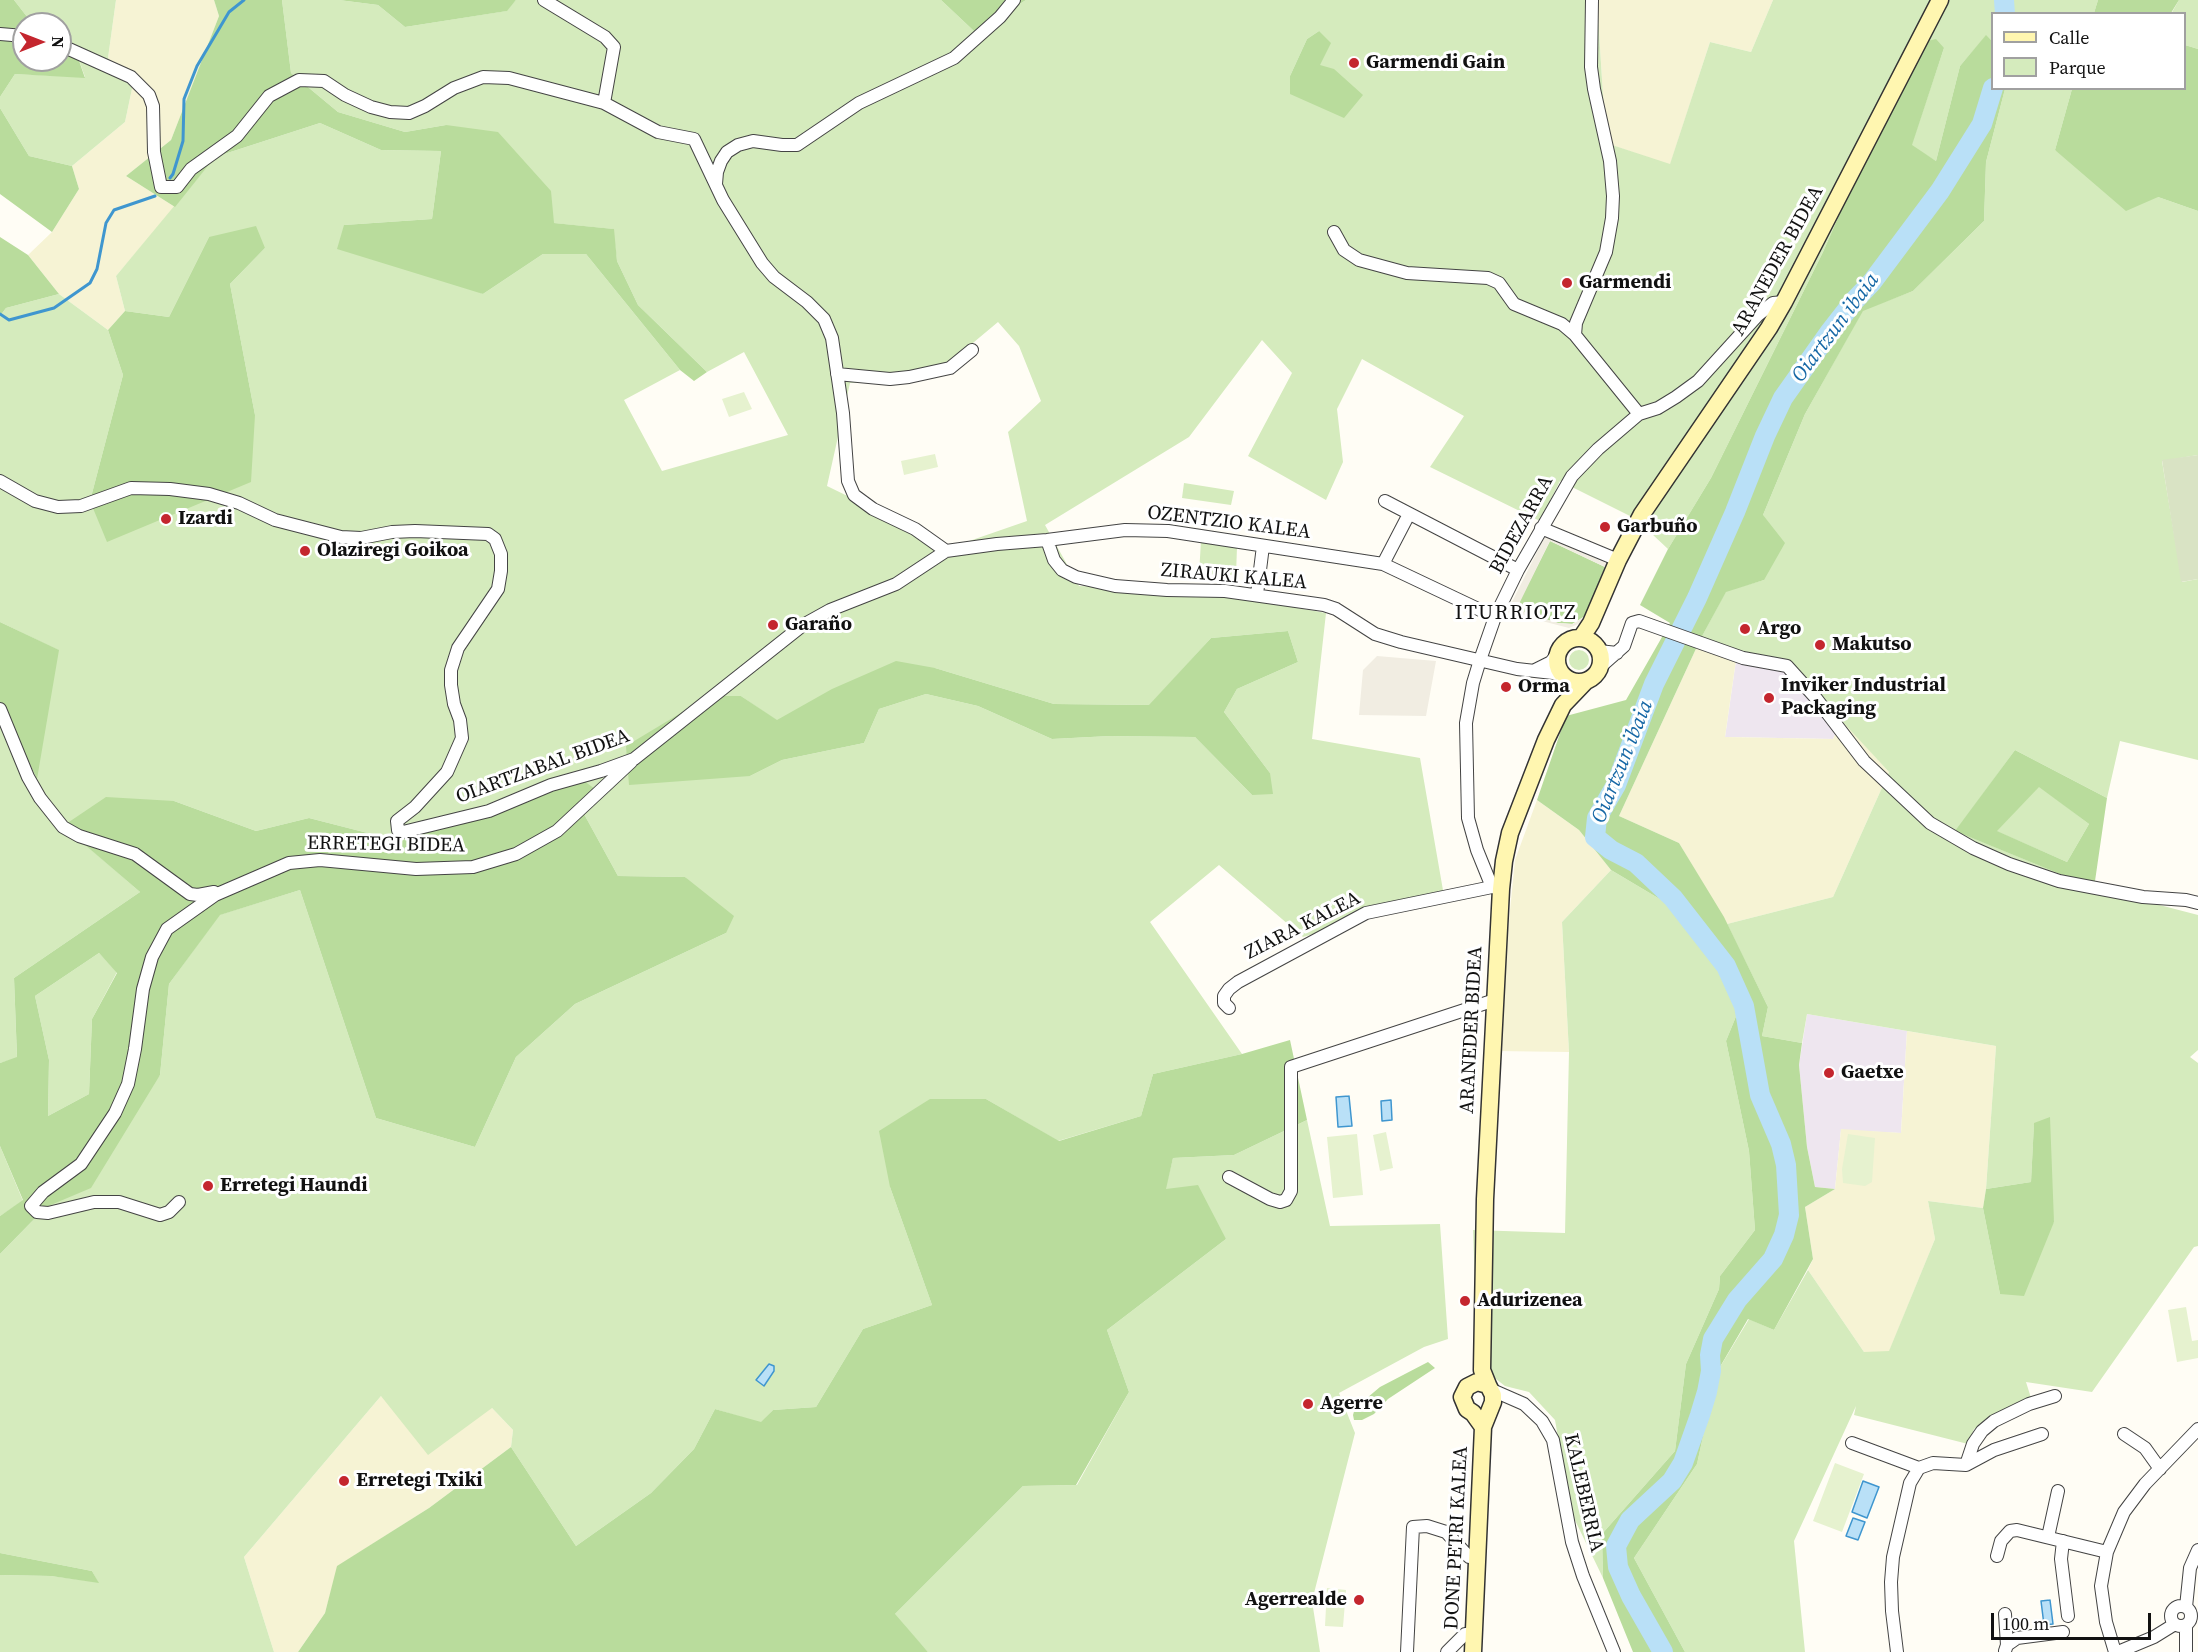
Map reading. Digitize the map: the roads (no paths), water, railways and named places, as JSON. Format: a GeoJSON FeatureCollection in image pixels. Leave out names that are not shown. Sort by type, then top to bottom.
{"type":"FeatureCollection","features":[{"type":"Feature","properties":{"kind":"street"},"geometry":{"type":"LineString","coordinates":[[544,0],[605,37],[614,47],[604,103]]}},
{"type":"Feature","properties":{"kind":"street"},"geometry":{"type":"LineString","coordinates":[[716,185],[721,161],[738,145],[753,141],[797,145],[859,103],[954,58],[1000,17],[1014,0]]}},
{"type":"Feature","properties":{"kind":"street"},"geometry":{"type":"LineString","coordinates":[[1575,334],[1576,323],[1606,252],[1612,218],[1610,161],[1591,67],[1592,0]]}},
{"type":"Feature","properties":{"kind":"street","name":"ARANEDER BIDEA"},"geometry":{"type":"LineString","coordinates":[[1592,645],[1591,623],[1618,560],[1642,513],[1784,302],[1940,0]]}},
{"type":"Feature","properties":{"kind":"street"},"geometry":{"type":"LineString","coordinates":[[72,50],[131,77],[149,95],[153,106],[154,152],[161,187],[177,187],[191,169],[237,135],[269,96],[299,80],[324,81],[345,95],[371,107],[390,112],[409,113],[454,88],[483,77],[510,78],[604,103],[658,132],[694,139],[723,200],[762,263],[774,277],[807,302],[824,319],[832,338],[843,413],[848,481],[854,495],[873,509],[915,529],[946,551]]}},
{"type":"Feature","properties":{"kind":"street"},"geometry":{"type":"LineString","coordinates":[[1334,232],[1344,250],[1359,260],[1407,273],[1488,278],[1499,283],[1514,304],[1562,324],[1575,334],[1640,414]]}},
{"type":"Feature","properties":{"kind":"street","name":"BIDEZARRA"},"geometry":{"type":"LineString","coordinates":[[1496,888],[1477,850],[1468,818],[1466,723],[1473,682],[1480,660],[1495,617],[1518,570],[1572,476],[1598,449],[1640,414],[1658,408],[1690,386],[1758,315],[1773,303],[1784,302]]}},
{"type":"Feature","properties":{"kind":"street"},"geometry":{"type":"LineString","coordinates":[[837,374],[879,378],[909,377],[950,368],[972,350]]}},
{"type":"Feature","properties":{"kind":"street","name":"OIARTZABAL BIDEA"},"geometry":{"type":"LineString","coordinates":[[0,481],[36,501],[58,507],[81,506],[131,488],[170,489],[209,494],[239,503],[275,519],[341,537],[361,538],[392,532],[415,531],[488,534],[495,539],[501,554],[498,589],[458,648],[451,670],[454,704],[460,720],[462,738],[447,772],[415,807],[397,822],[398,830],[403,832],[489,811],[551,785],[634,759],[802,625],[830,609],[896,584],[946,551]]}},
{"type":"Feature","properties":{"kind":"street"},"geometry":{"type":"LineString","coordinates":[[1384,501],[1518,570]]}},
{"type":"Feature","properties":{"kind":"street"},"geometry":{"type":"LineString","coordinates":[[1383,564],[1409,514]]}},
{"type":"Feature","properties":{"kind":"street"},"geometry":{"type":"LineString","coordinates":[[1541,528],[1618,560]]}},
{"type":"Feature","properties":{"kind":"street","name":"OZENTZIO KALEA"},"geometry":{"type":"LineString","coordinates":[[946,551],[1125,530],[1148,530],[1383,564],[1495,617]]}},
{"type":"Feature","properties":{"kind":"street","name":"ZIRAUKI KALEA"},"geometry":{"type":"LineString","coordinates":[[1047,540],[1054,560],[1062,570],[1076,577],[1132,587],[1257,594],[1324,605],[1336,609],[1374,634],[1517,669],[1563,675]]}},
{"type":"Feature","properties":{"kind":"street"},"geometry":{"type":"LineString","coordinates":[[1257,594],[1263,546]]}},
{"type":"Feature","properties":{"kind":"street"},"geometry":{"type":"LineString","coordinates":[[1558,653],[1558,665],[1563,675],[1573,681],[1586,681],[1624,646],[1632,623],[1639,621],[1743,658],[1787,666],[1815,697],[1864,761],[1935,826],[1973,848],[2035,874],[2060,881],[2143,897],[2198,903]]}},
{"type":"Feature","properties":{"kind":"street"},"geometry":{"type":"LineString","coordinates":[[1534,671],[1551,662],[1570,640],[1617,653]]}},
{"type":"Feature","properties":{"kind":"street"},"geometry":{"type":"LineString","coordinates":[[1592,645],[1601,662],[1599,668]]}},
{"type":"Feature","properties":{"kind":"street","name":"ARANEDER BIDEA"},"geometry":{"type":"LineString","coordinates":[[1563,675],[1563,705]]}},
{"type":"Feature","properties":{"kind":"street","name":"ARANEDER BIDEA"},"geometry":{"type":"LineString","coordinates":[[1490,1390],[1485,1189],[1495,1000],[1496,888],[1510,833],[1546,740],[1563,705],[1586,681]]}},
{"type":"Feature","properties":{"kind":"street"},"geometry":{"type":"LineString","coordinates":[[0,709],[20,761],[32,784],[63,827],[79,836],[135,854],[190,894],[198,895],[229,889]]}},
{"type":"Feature","properties":{"kind":"street","name":"ERRETEGI BIDEA"},"geometry":{"type":"LineString","coordinates":[[179,1202],[169,1212],[160,1215],[119,1202],[94,1202],[48,1213],[37,1212],[31,1206],[43,1191],[81,1164],[115,1113],[128,1084],[143,988],[152,957],[167,929],[199,905],[229,889],[289,863],[320,860],[416,869],[473,867],[516,854],[557,831],[634,759]]}},
{"type":"Feature","properties":{"kind":"street","name":"ZIARA KALEA"},"geometry":{"type":"LineString","coordinates":[[1229,1008],[1224,1003],[1224,996],[1238,982],[1366,914],[1496,888]]}},
{"type":"Feature","properties":{"kind":"street"},"geometry":{"type":"LineString","coordinates":[[1229,1177],[1270,1199],[1280,1202],[1286,1200],[1291,1191],[1291,1066],[1495,1000]]}},
{"type":"Feature","properties":{"kind":"street"},"geometry":{"type":"LineString","coordinates":[[1467,1387],[1490,1390],[1483,1412],[1473,1413],[1464,1404],[1462,1398],[1467,1387]]}},
{"type":"Feature","properties":{"kind":"street","name":"DONE PETRI KALEA"},"geometry":{"type":"LineString","coordinates":[[1473,1652],[1483,1427],[1490,1390]]}},
{"type":"Feature","properties":{"kind":"street","name":"KALEBERRIA"},"geometry":{"type":"LineString","coordinates":[[1490,1390],[1516,1399],[1533,1411],[1553,1440],[1572,1542],[1583,1576],[1614,1652]]}},
{"type":"Feature","properties":{"kind":"street"},"geometry":{"type":"LineString","coordinates":[[1966,1465],[1973,1444],[1982,1431],[1994,1421],[2029,1404],[2055,1396]]}},
{"type":"Feature","properties":{"kind":"street","name":"DONE PETRI KALEA"},"geometry":{"type":"LineString","coordinates":[[1473,1413],[1483,1427]]}},
{"type":"Feature","properties":{"kind":"street"},"geometry":{"type":"LineString","coordinates":[[2187,1618],[2154,1637],[2116,1652],[2106,1622],[2101,1586],[2107,1552],[2124,1512],[2145,1484],[2198,1429]]}},
{"type":"Feature","properties":{"kind":"street"},"geometry":{"type":"LineString","coordinates":[[1897,1652],[1891,1601],[1893,1557],[1910,1483],[1919,1468],[1933,1463],[1966,1465],[1994,1450],[2042,1434]]}},
{"type":"Feature","properties":{"kind":"street"},"geometry":{"type":"LineString","coordinates":[[2124,1434],[2145,1448],[2160,1469]]}},
{"type":"Feature","properties":{"kind":"street"},"geometry":{"type":"LineString","coordinates":[[1852,1443],[1919,1468]]}},
{"type":"Feature","properties":{"kind":"street"},"geometry":{"type":"LineString","coordinates":[[2048,1537],[2058,1491]]}},
{"type":"Feature","properties":{"kind":"street"},"geometry":{"type":"LineString","coordinates":[[1407,1652],[1413,1527],[1427,1526],[1446,1532],[1469,1557],[1478,1557]]}},
{"type":"Feature","properties":{"kind":"street"},"geometry":{"type":"LineString","coordinates":[[1997,1556],[2001,1541],[2010,1531],[2017,1530],[2107,1552]]}},
{"type":"Feature","properties":{"kind":"street"},"geometry":{"type":"LineString","coordinates":[[2062,1541],[2061,1559],[2068,1616]]}},
{"type":"Feature","properties":{"kind":"street"},"geometry":{"type":"LineString","coordinates":[[2187,1652],[2190,1568],[2198,1550]]}},
{"type":"Feature","properties":{"kind":"street"},"geometry":{"type":"LineString","coordinates":[[2005,1614],[2006,1648]]}},
{"type":"Feature","properties":{"kind":"street"},"geometry":{"type":"LineString","coordinates":[[2006,1648],[2017,1638],[2063,1632]]}},
{"type":"Feature","properties":{"kind":"street"},"geometry":{"type":"LineString","coordinates":[[1447,1652],[1465,1634],[1474,1634]]}},
{"type":"Feature","properties":{"kind":"water"},"geometry":{"type":"Polygon","coordinates":[[[1349,1096],[1352,1126],[1338,1127],[1336,1097],[1349,1096]]]}},
{"type":"Feature","properties":{"kind":"water"},"geometry":{"type":"Polygon","coordinates":[[[1391,1100],[1392,1120],[1382,1121],[1381,1101],[1391,1100]]]}},
{"type":"Feature","properties":{"kind":"water"},"geometry":{"type":"Polygon","coordinates":[[[769,1364],[774,1366],[774,1371],[764,1386],[756,1380],[769,1364]]]}},
{"type":"Feature","properties":{"kind":"water"},"geometry":{"type":"Polygon","coordinates":[[[1863,1481],[1879,1487],[1867,1518],[1852,1512],[1863,1481]]]}},
{"type":"Feature","properties":{"kind":"water"},"geometry":{"type":"Polygon","coordinates":[[[1853,1518],[1865,1522],[1858,1540],[1846,1536],[1853,1518]]]}},
{"type":"Feature","properties":{"kind":"water"},"geometry":{"type":"Polygon","coordinates":[[[2050,1600],[2053,1624],[2044,1625],[2041,1601],[2050,1600]]]}},
{"type":"Feature","properties":{"kind":"waterway"},"geometry":{"type":"LineString","coordinates":[[170,178],[183,141],[184,99],[197,66],[229,12],[244,0]]}},
{"type":"Feature","properties":{"kind":"waterway","name":"Oiartzun ibaia"},"geometry":{"type":"LineString","coordinates":[[2004,0],[2005,12]]}},
{"type":"Feature","properties":{"kind":"waterway","name":"Oiartzun ibaia"},"geometry":{"type":"LineString","coordinates":[[1663,1652],[1631,1596],[1618,1567],[1616,1546],[1630,1520],[1672,1481],[1683,1463],[1707,1392],[1713,1339],[1737,1300],[1773,1259],[1784,1235],[1789,1215],[1786,1165],[1781,1144],[1760,1095],[1744,1006],[1726,966],[1673,898],[1636,863],[1611,850],[1595,837],[1597,818],[1616,785],[1654,684],[1697,598],[1783,398],[1829,333],[1872,282],[1940,191],[1982,124],[1992,90]]}},
{"type":"Feature","properties":{"kind":"waterway"},"geometry":{"type":"LineString","coordinates":[[0,314],[9,320],[54,308],[90,283],[97,269],[106,223],[114,210],[155,196]]}},
{"type":"Feature","properties":{"kind":"place","name":"Garmendi Gain"},"geometry":{"type":"Point","coordinates":[1354,63]}},
{"type":"Feature","properties":{"kind":"place","name":"Garmendi"},"geometry":{"type":"Point","coordinates":[1567,283]}},
{"type":"Feature","properties":{"kind":"place","name":"Izardi"},"geometry":{"type":"Point","coordinates":[166,519]}},
{"type":"Feature","properties":{"kind":"place","name":"Garbuño"},"geometry":{"type":"Point","coordinates":[1605,527]}},
{"type":"Feature","properties":{"kind":"place","name":"Olaziregi Goikoa"},"geometry":{"type":"Point","coordinates":[305,551]}},
{"type":"Feature","properties":{"kind":"place","name":"Garaño"},"geometry":{"type":"Point","coordinates":[773,625]}},
{"type":"Feature","properties":{"kind":"place","name":"Argo"},"geometry":{"type":"Point","coordinates":[1745,629]}},
{"type":"Feature","properties":{"kind":"place","name":"Makutso"},"geometry":{"type":"Point","coordinates":[1820,645]}},
{"type":"Feature","properties":{"kind":"place","name":"Orma"},"geometry":{"type":"Point","coordinates":[1506,687]}},
{"type":"Feature","properties":{"kind":"place","name":"Inviker Industrial Packaging"},"geometry":{"type":"Point","coordinates":[1769,698]}},
{"type":"Feature","properties":{"kind":"place","name":"Gaetxe"},"geometry":{"type":"Point","coordinates":[1829,1073]}},
{"type":"Feature","properties":{"kind":"place","name":"Erretegi Haundi"},"geometry":{"type":"Point","coordinates":[208,1186]}},
{"type":"Feature","properties":{"kind":"place","name":"Adurizenea"},"geometry":{"type":"Point","coordinates":[1465,1301]}},
{"type":"Feature","properties":{"kind":"place","name":"Agerre"},"geometry":{"type":"Point","coordinates":[1308,1404]}},
{"type":"Feature","properties":{"kind":"place","name":"Erretegi Txiki"},"geometry":{"type":"Point","coordinates":[344,1481]}},
{"type":"Feature","properties":{"kind":"place","name":"Agerrealde"},"geometry":{"type":"Point","coordinates":[1359,1600]}},
{"type":"Feature","properties":{"kind":"district","name":"ITURRIOTZ"},"geometry":{"type":"Point","coordinates":[1516,614]}}]}
